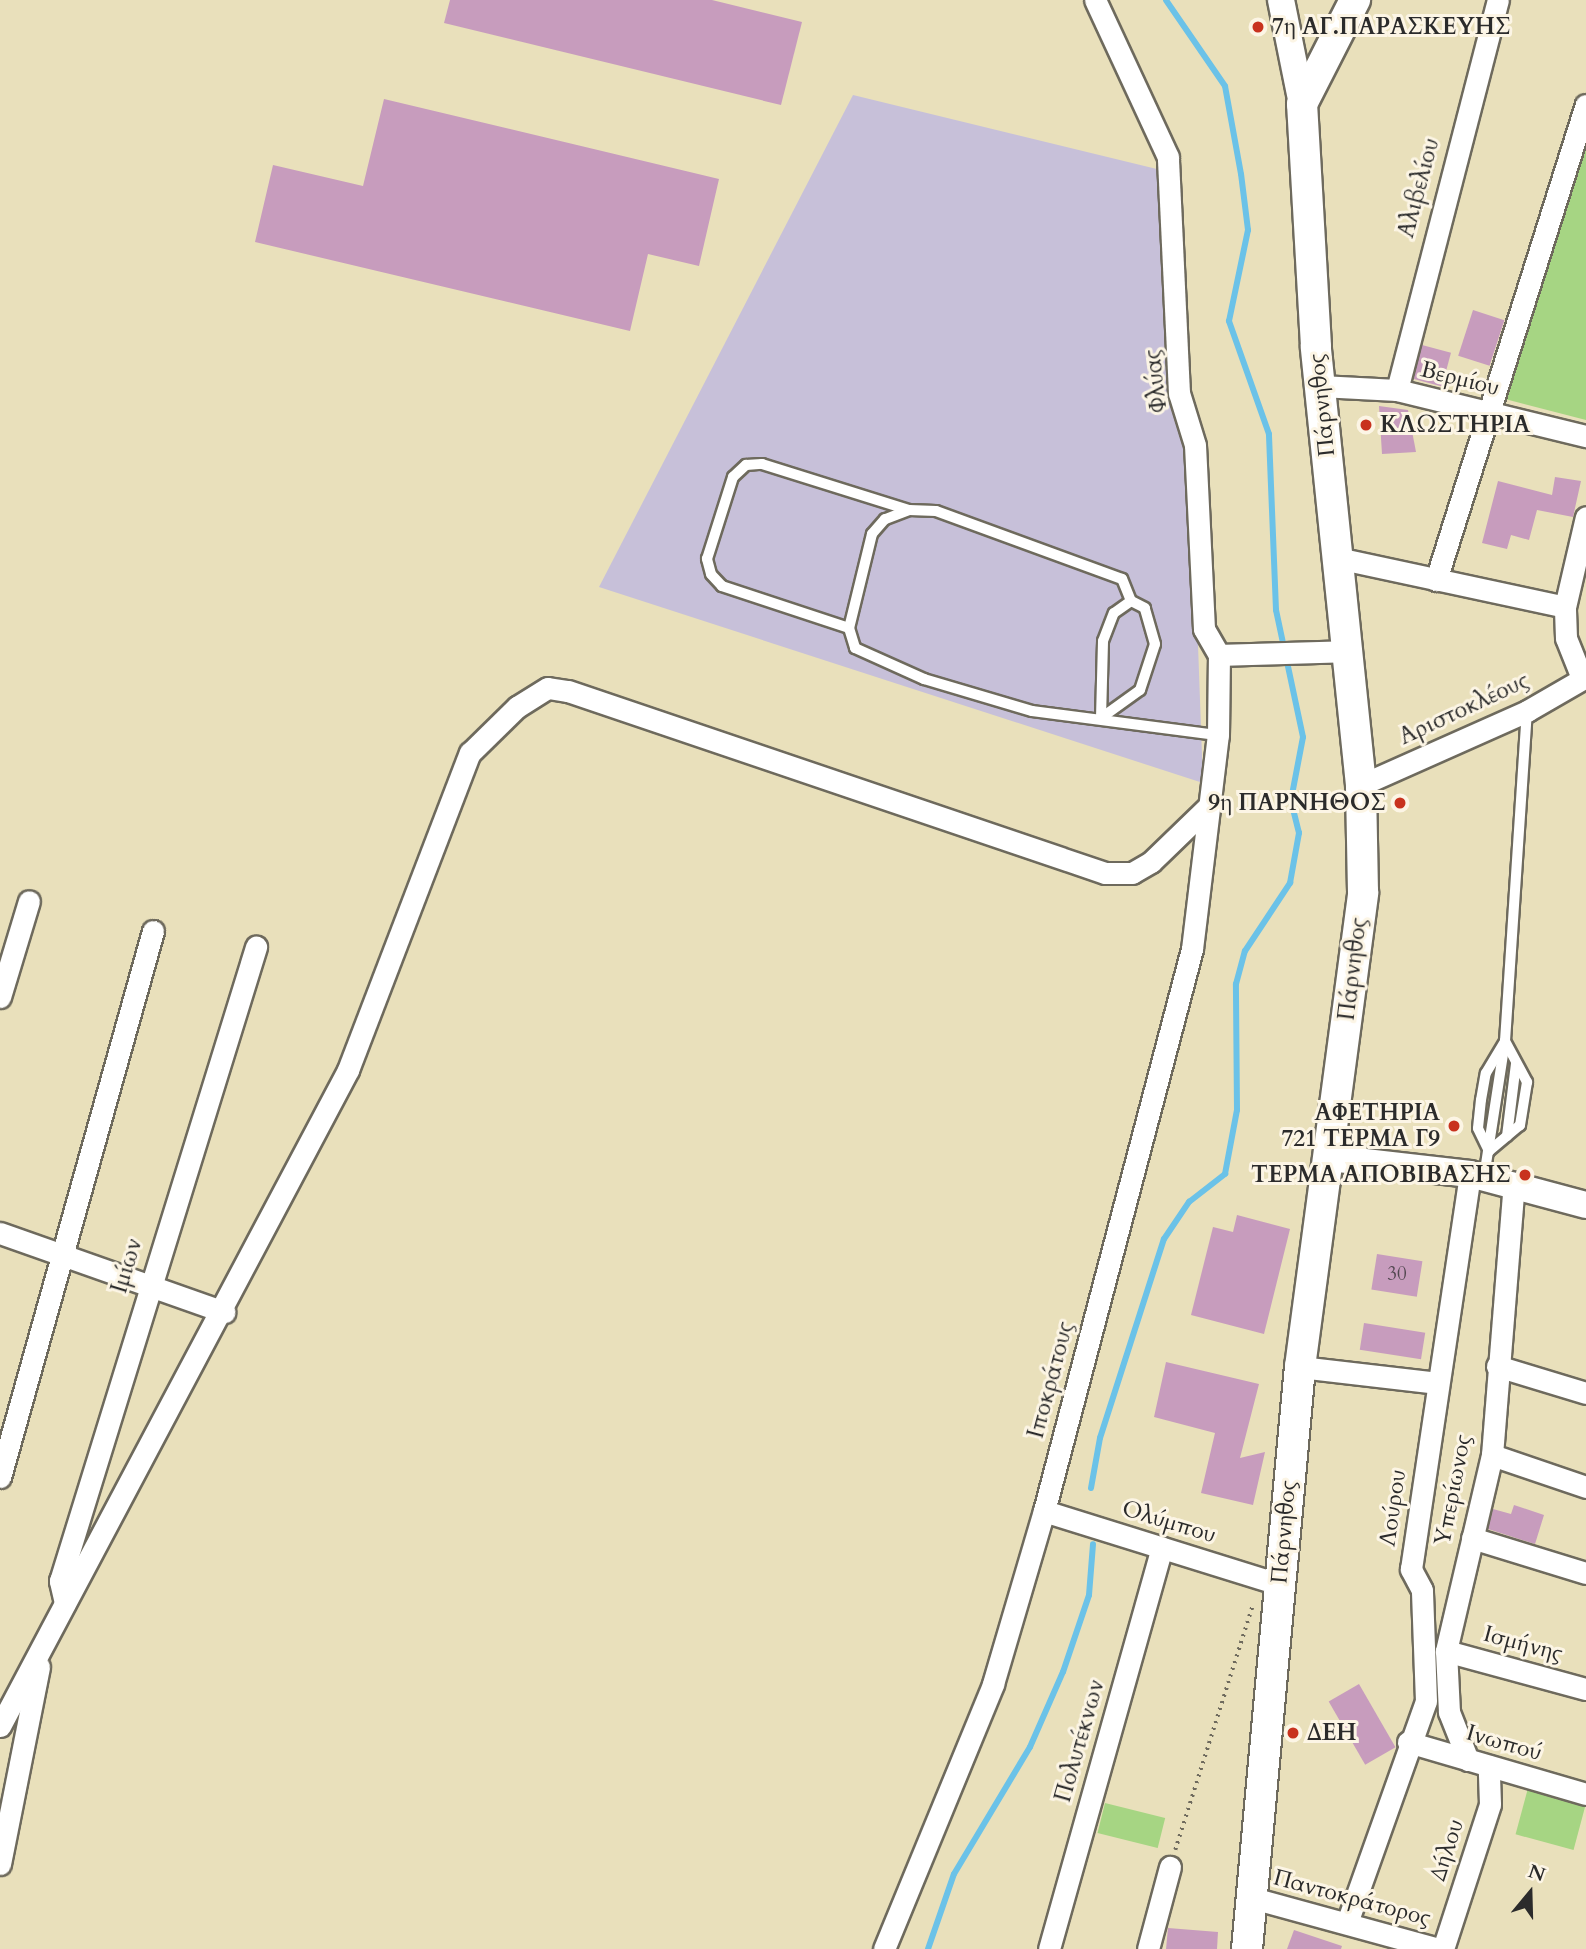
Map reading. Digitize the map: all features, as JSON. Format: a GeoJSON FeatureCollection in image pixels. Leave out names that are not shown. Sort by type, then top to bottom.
{"type":"FeatureCollection","features":[{"type":"Feature","properties":{"kind":"main road"},"geometry":{"type":"LineString","coordinates":[[1301,104],[1355,0]]}},
{"type":"Feature","properties":{"kind":"main road","name":"Πάρνηθος"},"geometry":{"type":"LineString","coordinates":[[1247,1949],[1270,1581],[1331,1158],[1363,892],[1361,785],[1339,652],[1337,558],[1320,386],[1301,104]]}},
{"type":"Feature","properties":{"kind":"street","name":"Φλύας"},"geometry":{"type":"LineString","coordinates":[[1095,0],[1168,157],[1179,393],[1195,445],[1203,629],[1219,655],[1218,735],[1207,808]]}},
{"type":"Feature","properties":{"kind":"street"},"geometry":{"type":"LineString","coordinates":[[1281,0],[1301,104]]}},
{"type":"Feature","properties":{"kind":"street","name":"Αλιβελίου"},"geometry":{"type":"LineString","coordinates":[[1397,390],[1498,0]]}},
{"type":"Feature","properties":{"kind":"street"},"geometry":{"type":"LineString","coordinates":[[1436,580],[1492,414],[1586,105]]}},
{"type":"Feature","properties":{"kind":"street","name":"Βερμίου"},"geometry":{"type":"LineString","coordinates":[[1320,386],[1397,390],[1586,436]]}},
{"type":"Feature","properties":{"kind":"street"},"geometry":{"type":"LineString","coordinates":[[1584,678],[1566,638],[1565,607],[1586,516]]}},
{"type":"Feature","properties":{"kind":"street"},"geometry":{"type":"LineString","coordinates":[[1337,558],[1565,607]]}},
{"type":"Feature","properties":{"kind":"street"},"geometry":{"type":"LineString","coordinates":[[1219,655],[1339,652]]}},
{"type":"Feature","properties":{"kind":"street","name":"Αριστοκλέους"},"geometry":{"type":"LineString","coordinates":[[1361,785],[1527,711],[1584,678]]}},
{"type":"Feature","properties":{"kind":"street"},"geometry":{"type":"LineString","coordinates":[[0,1726],[223,1312],[348,1070],[470,753],[494,725],[548,688],[1096,872],[1132,873],[1207,808]]}},
{"type":"Feature","properties":{"kind":"street","name":"Ιποκράτους"},"geometry":{"type":"LineString","coordinates":[[884,1949],[993,1684],[1044,1511],[1192,949],[1207,808]]}},
{"type":"Feature","properties":{"kind":"street"},"geometry":{"type":"LineString","coordinates":[[0,997],[29,901]]}},
{"type":"Feature","properties":{"kind":"street"},"geometry":{"type":"LineString","coordinates":[[0,1477],[9,1412],[65,1254],[153,931]]}},
{"type":"Feature","properties":{"kind":"street","name":"Ιμίων"},"geometry":{"type":"LineString","coordinates":[[65,1603],[60,1581],[149,1282],[256,947]]}},
{"type":"Feature","properties":{"kind":"street"},"geometry":{"type":"LineString","coordinates":[[1331,1158],[1477,1176],[1514,1183],[1586,1205]]}},
{"type":"Feature","properties":{"kind":"street","name":"Λούρου"},"geometry":{"type":"LineString","coordinates":[[1348,1920],[1408,1742],[1426,1701],[1422,1590],[1411,1569],[1438,1383],[1477,1176]]}},
{"type":"Feature","properties":{"kind":"street","name":"Υπερίωνος"},"geometry":{"type":"LineString","coordinates":[[1468,1760],[1449,1712],[1446,1651],[1492,1455],[1497,1366],[1514,1183]]}},
{"type":"Feature","properties":{"kind":"street"},"geometry":{"type":"LineString","coordinates":[[0,1233],[149,1282],[223,1312]]}},
{"type":"Feature","properties":{"kind":"street"},"geometry":{"type":"LineString","coordinates":[[1497,1366],[1586,1393]]}},
{"type":"Feature","properties":{"kind":"street"},"geometry":{"type":"LineString","coordinates":[[1300,1367],[1438,1383]]}},
{"type":"Feature","properties":{"kind":"street"},"geometry":{"type":"LineString","coordinates":[[1492,1455],[1586,1487]]}},
{"type":"Feature","properties":{"kind":"street","name":"Ολύμπου"},"geometry":{"type":"LineString","coordinates":[[1044,1511],[1270,1581]]}},
{"type":"Feature","properties":{"kind":"street"},"geometry":{"type":"LineString","coordinates":[[1472,1538],[1586,1573]]}},
{"type":"Feature","properties":{"kind":"street","name":"Πολυτέκνων"},"geometry":{"type":"LineString","coordinates":[[1049,1949],[1162,1548]]}},
{"type":"Feature","properties":{"kind":"street"},"geometry":{"type":"LineString","coordinates":[[0,1864],[43,1645]]}},
{"type":"Feature","properties":{"kind":"street","name":"Ισμήνης"},"geometry":{"type":"LineString","coordinates":[[1446,1651],[1586,1689]]}},
{"type":"Feature","properties":{"kind":"street","name":"Ινωπού"},"geometry":{"type":"LineString","coordinates":[[1408,1742],[1586,1794]]}},
{"type":"Feature","properties":{"kind":"street","name":"Δήλου"},"geometry":{"type":"LineString","coordinates":[[1441,1949],[1490,1804],[1489,1766]]}},
{"type":"Feature","properties":{"kind":"street"},"geometry":{"type":"LineString","coordinates":[[1148,1949],[1170,1867]]}},
{"type":"Feature","properties":{"kind":"street","name":"Παντοκράτορος"},"geometry":{"type":"LineString","coordinates":[[1252,1898],[1348,1920],[1441,1949]]}},
{"type":"Feature","properties":{"kind":"lane"},"geometry":{"type":"LineString","coordinates":[[849,628],[722,586],[710,575],[707,559],[733,477],[746,465],[762,464],[909,510],[986,525],[1100,566],[1122,579],[1131,601],[1145,608],[1152,625],[1149,672],[1125,707],[1101,718]]}},
{"type":"Feature","properties":{"kind":"lane"},"geometry":{"type":"LineString","coordinates":[[909,510],[885,519],[872,534],[849,628],[855,648],[924,680],[1065,719],[1101,718],[1218,735]]}},
{"type":"Feature","properties":{"kind":"lane"},"geometry":{"type":"LineString","coordinates":[[1101,718],[1103,641],[1114,613],[1131,601]]}},
{"type":"Feature","properties":{"kind":"lane"},"geometry":{"type":"LineString","coordinates":[[1477,1176],[1489,1151],[1505,1041],[1527,711]]}},
{"type":"Feature","properties":{"kind":"lane"},"geometry":{"type":"LineString","coordinates":[[1489,1151],[1520,1125],[1527,1082],[1505,1041]]}},
{"type":"Feature","properties":{"kind":"path"},"geometry":{"type":"LineString","coordinates":[[1170,1867],[1270,1581]]}},
{"type":"Feature","properties":{"kind":"shaded area"},"geometry":{"type":"Polygon","coordinates":[[[853,95],[1165,171],[1191,451],[1203,783],[599,587],[853,95]]]}},
{"type":"Feature","properties":{"kind":"green space"},"geometry":{"type":"Polygon","coordinates":[[[1586,136],[1586,420],[1505,399],[1586,136]]]}},
{"type":"Feature","properties":{"kind":"green space"},"geometry":{"type":"Polygon","coordinates":[[[1528,1788],[1586,1804],[1574,1850],[1516,1834],[1528,1788]]]}},
{"type":"Feature","properties":{"kind":"green space"},"geometry":{"type":"Polygon","coordinates":[[[1105,1803],[1165,1818],[1158,1848],[1098,1833],[1105,1803]]]}},
{"type":"Feature","properties":{"kind":"building"},"geometry":{"type":"Polygon","coordinates":[[[450,0],[712,0],[802,22],[781,105],[444,23],[450,0]]]}},
{"type":"Feature","properties":{"kind":"building"},"geometry":{"type":"Polygon","coordinates":[[[384,99],[719,179],[699,266],[648,254],[630,331],[255,242],[273,165],[363,186],[384,99]]]}},
{"type":"Feature","properties":{"kind":"building"},"geometry":{"type":"Polygon","coordinates":[[[1473,310],[1504,320],[1490,366],[1458,356],[1473,310]]]}},
{"type":"Feature","properties":{"kind":"building"},"geometry":{"type":"Polygon","coordinates":[[[1422,345],[1451,353],[1442,387],[1413,379],[1422,345]]]}},
{"type":"Feature","properties":{"kind":"building"},"geometry":{"type":"Polygon","coordinates":[[[1379,406],[1408,410],[1416,452],[1382,454],[1379,406]]]}},
{"type":"Feature","properties":{"kind":"building"},"geometry":{"type":"Polygon","coordinates":[[[1555,477],[1581,481],[1573,517],[1537,510],[1529,540],[1511,535],[1507,549],[1482,543],[1498,481],[1552,495],[1555,477]]]}},
{"type":"Feature","properties":{"kind":"building"},"geometry":{"type":"Polygon","coordinates":[[[1237,1215],[1290,1229],[1264,1334],[1191,1315],[1213,1227],[1233,1232],[1237,1215]]]}},
{"type":"Feature","properties":{"kind":"building"},"geometry":{"type":"Polygon","coordinates":[[[1377,1254],[1422,1261],[1417,1297],[1371,1290],[1377,1254]]]}},
{"type":"Feature","properties":{"kind":"building"},"geometry":{"type":"Polygon","coordinates":[[[1364,1323],[1425,1333],[1421,1359],[1360,1350],[1364,1323]]]}},
{"type":"Feature","properties":{"kind":"building"},"geometry":{"type":"Polygon","coordinates":[[[1166,1362],[1259,1384],[1240,1458],[1265,1452],[1253,1505],[1201,1493],[1215,1433],[1154,1417],[1166,1362]]]}},
{"type":"Feature","properties":{"kind":"building"},"geometry":{"type":"Polygon","coordinates":[[[1514,1505],[1544,1515],[1535,1544],[1488,1529],[1493,1509],[1511,1514],[1514,1505]]]}},
{"type":"Feature","properties":{"kind":"building"},"geometry":{"type":"Polygon","coordinates":[[[1359,1684],[1396,1747],[1365,1765],[1329,1702],[1359,1684]]]}},
{"type":"Feature","properties":{"kind":"building"},"geometry":{"type":"Polygon","coordinates":[[[1168,1928],[1218,1932],[1217,1949],[1166,1949],[1168,1928]]]}},
{"type":"Feature","properties":{"kind":"building"},"geometry":{"type":"Polygon","coordinates":[[[1294,1930],[1342,1946],[1341,1949],[1287,1949],[1294,1930]]]}},
{"type":"Feature","properties":{"kind":"waterway"},"geometry":{"type":"LineString","coordinates":[[1091,1488],[1100,1438],[1164,1239],[1189,1202],[1225,1174],[1237,1110],[1236,984],[1245,951],[1290,883],[1299,833],[1291,800],[1303,737],[1276,610],[1269,434],[1229,321],[1248,230],[1241,174],[1225,86],[1166,0]]}},
{"type":"Feature","properties":{"kind":"waterway"},"geometry":{"type":"LineString","coordinates":[[928,1949],[954,1874],[1030,1747],[1063,1672],[1089,1595],[1093,1544]]}},
{"type":"Feature","properties":{"kind":"place","name":"7η ΑΓ.ΠΑΡΑΣΚΕΥΗΣ"},"geometry":{"type":"Point","coordinates":[1258,27]}},
{"type":"Feature","properties":{"kind":"place","name":"ΚΛΩΣΤΗΡΙΑ"},"geometry":{"type":"Point","coordinates":[1366,425]}},
{"type":"Feature","properties":{"kind":"place","name":"9η ΠΑΡΝΗΘΟΣ"},"geometry":{"type":"Point","coordinates":[1400,803]}},
{"type":"Feature","properties":{"kind":"place","name":"ΑΦΕΤΗΡΙΑ 721 ΤΕΡΜΑ Γ9"},"geometry":{"type":"Point","coordinates":[1454,1126]}},
{"type":"Feature","properties":{"kind":"place","name":"ΤΕΡΜΑ ΑΠΟΒΙΒΑΣΗΣ"},"geometry":{"type":"Point","coordinates":[1525,1175]}},
{"type":"Feature","properties":{"kind":"place","name":"ΔΕΗ"},"geometry":{"type":"Point","coordinates":[1293,1733]}}]}
